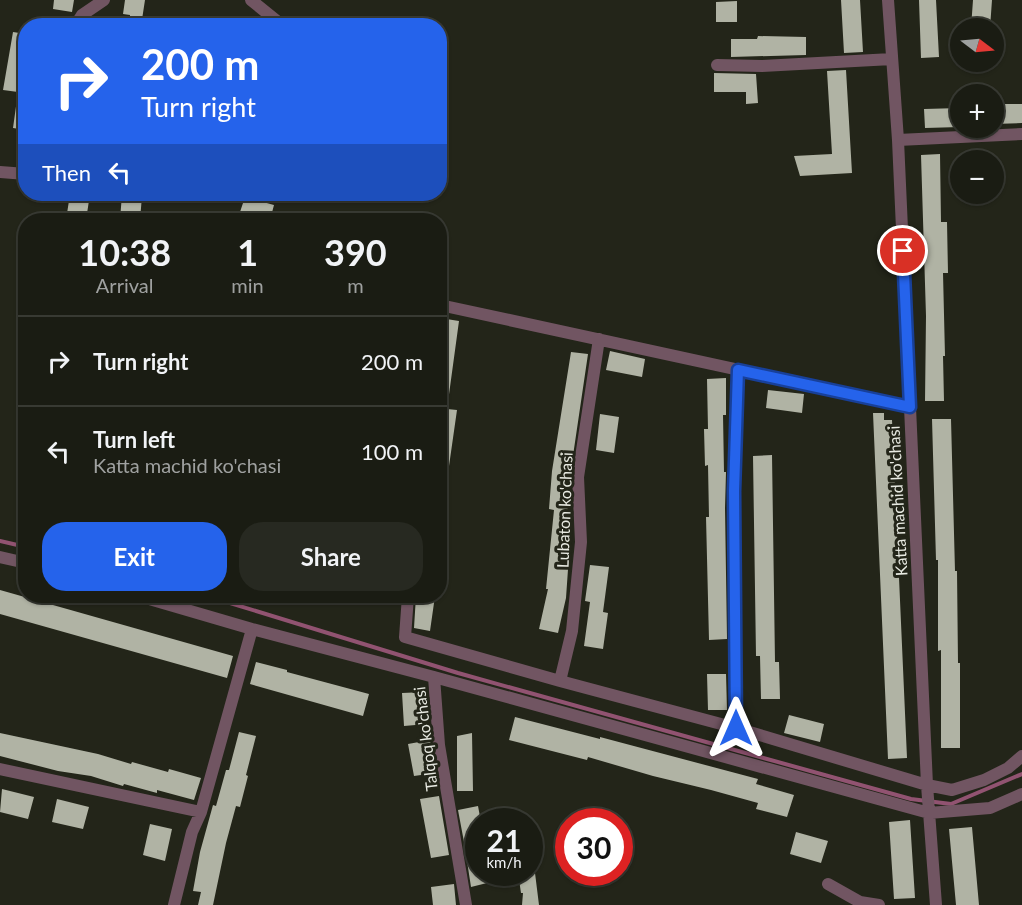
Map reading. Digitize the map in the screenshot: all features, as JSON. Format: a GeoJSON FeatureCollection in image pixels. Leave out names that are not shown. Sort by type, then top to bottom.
{"type":"FeatureCollection","features":[{"type":"Feature","properties":{"kind":"street"},"geometry":{"type":"LineString","coordinates":[[80,18],[104,0]]}},
{"type":"Feature","properties":{"kind":"street"},"geometry":{"type":"LineString","coordinates":[[250,0],[273,18]]}},
{"type":"Feature","properties":{"kind":"street","name":"Katta machid ko'chasi"},"geometry":{"type":"LineString","coordinates":[[888,0],[898,140],[927,785],[936,905]]}},
{"type":"Feature","properties":{"kind":"street"},"geometry":{"type":"LineString","coordinates":[[717,65],[762,66],[892,59]]}},
{"type":"Feature","properties":{"kind":"street"},"geometry":{"type":"LineString","coordinates":[[898,140],[1022,134]]}},
{"type":"Feature","properties":{"kind":"street"},"geometry":{"type":"LineString","coordinates":[[0,171],[18,173]]}},
{"type":"Feature","properties":{"kind":"street"},"geometry":{"type":"LineString","coordinates":[[447,306],[910,407]]}},
{"type":"Feature","properties":{"kind":"street","name":"Lubaton ko'chasi"},"geometry":{"type":"LineString","coordinates":[[560,681],[572,631],[581,542],[578,477],[599,339]]}},
{"type":"Feature","properties":{"kind":"street"},"geometry":{"type":"LineString","coordinates":[[736,728],[734,491],[738,370]]}},
{"type":"Feature","properties":{"kind":"street"},"geometry":{"type":"LineString","coordinates":[[0,557],[18,561]]}},
{"type":"Feature","properties":{"kind":"street"},"geometry":{"type":"LineString","coordinates":[[163,603],[930,813],[990,808],[1022,794]]}},
{"type":"Feature","properties":{"kind":"street"},"geometry":{"type":"LineString","coordinates":[[407,603],[405,637],[736,728],[927,785],[952,790],[984,780],[1008,768],[1022,756]]}},
{"type":"Feature","properties":{"kind":"street"},"geometry":{"type":"LineString","coordinates":[[174,905],[192,832],[201,812],[252,629]]}},
{"type":"Feature","properties":{"kind":"street","name":"Talqoq ko'chasi"},"geometry":{"type":"LineString","coordinates":[[434,677],[439,745],[466,905]]}},
{"type":"Feature","properties":{"kind":"street"},"geometry":{"type":"LineString","coordinates":[[0,768],[201,812]]}},
{"type":"Feature","properties":{"kind":"street"},"geometry":{"type":"LineString","coordinates":[[828,884],[860,902],[879,905]]}},
{"type":"Feature","properties":{"kind":"building"},"geometry":{"type":"Polygon","coordinates":[[[54,0],[74,0],[72,12],[53,9],[54,0]]]}},
{"type":"Feature","properties":{"kind":"building"},"geometry":{"type":"Polygon","coordinates":[[[125,0],[145,0],[142,18],[130,18],[130,15],[123,14],[125,0]]]}},
{"type":"Feature","properties":{"kind":"building"},"geometry":{"type":"Polygon","coordinates":[[[841,0],[860,0],[863,52],[844,53],[841,0]]]}},
{"type":"Feature","properties":{"kind":"building"},"geometry":{"type":"Polygon","coordinates":[[[919,0],[936,0],[939,57],[921,58],[919,0]]]}},
{"type":"Feature","properties":{"kind":"building"},"geometry":{"type":"Polygon","coordinates":[[[973,0],[992,0],[991,18],[972,18],[973,0]]]}},
{"type":"Feature","properties":{"kind":"building"},"geometry":{"type":"Polygon","coordinates":[[[737,1],[737,22],[716,22],[716,2],[737,1]]]}},
{"type":"Feature","properties":{"kind":"building"},"geometry":{"type":"Polygon","coordinates":[[[13,32],[18,33],[18,92],[3,90],[13,32]]]}},
{"type":"Feature","properties":{"kind":"building"},"geometry":{"type":"Polygon","coordinates":[[[758,36],[806,37],[806,55],[731,57],[731,39],[757,39],[758,36]]]}},
{"type":"Feature","properties":{"kind":"building"},"geometry":{"type":"Polygon","coordinates":[[[846,70],[852,173],[800,176],[794,156],[832,154],[827,71],[846,70]]]}},
{"type":"Feature","properties":{"kind":"building"},"geometry":{"type":"Polygon","coordinates":[[[714,73],[756,74],[758,103],[746,104],[746,92],[714,92],[714,73]]]}},
{"type":"Feature","properties":{"kind":"building"},"geometry":{"type":"Polygon","coordinates":[[[18,92],[18,129],[13,128],[18,92]]]}},
{"type":"Feature","properties":{"kind":"building"},"geometry":{"type":"Polygon","coordinates":[[[1004,104],[1022,104],[1022,123],[1004,124],[1004,104]]]}},
{"type":"Feature","properties":{"kind":"building"},"geometry":{"type":"Polygon","coordinates":[[[950,108],[950,127],[925,128],[924,109],[950,108]]]}},
{"type":"Feature","properties":{"kind":"building"},"geometry":{"type":"Polygon","coordinates":[[[940,154],[941,222],[947,222],[948,273],[943,273],[944,401],[925,401],[926,316],[921,155],[940,154]]]}},
{"type":"Feature","properties":{"kind":"building"},"geometry":{"type":"Polygon","coordinates":[[[69,201],[89,201],[87,213],[67,213],[69,201]]]}},
{"type":"Feature","properties":{"kind":"building"},"geometry":{"type":"Polygon","coordinates":[[[121,201],[142,201],[141,213],[121,213],[121,201]]]}},
{"type":"Feature","properties":{"kind":"building"},"geometry":{"type":"Polygon","coordinates":[[[244,201],[260,201],[274,205],[272,213],[240,213],[244,201]]]}},
{"type":"Feature","properties":{"kind":"building"},"geometry":{"type":"Polygon","coordinates":[[[447,319],[459,321],[447,409],[447,319]]]}},
{"type":"Feature","properties":{"kind":"building"},"geometry":{"type":"Polygon","coordinates":[[[610,351],[645,359],[642,377],[606,370],[610,351]]]}},
{"type":"Feature","properties":{"kind":"building"},"geometry":{"type":"Polygon","coordinates":[[[571,352],[588,354],[570,476],[567,516],[572,517],[566,598],[558,633],[539,629],[548,589],[546,589],[554,510],[549,509],[552,471],[571,352]]]}},
{"type":"Feature","properties":{"kind":"building"},"geometry":{"type":"Polygon","coordinates":[[[726,378],[726,415],[723,415],[724,472],[726,472],[727,639],[709,640],[706,517],[709,517],[708,465],[705,466],[704,429],[708,429],[707,379],[726,378]]]}},
{"type":"Feature","properties":{"kind":"building"},"geometry":{"type":"Polygon","coordinates":[[[768,390],[804,394],[802,413],[766,408],[768,390]]]}},
{"type":"Feature","properties":{"kind":"building"},"geometry":{"type":"Polygon","coordinates":[[[447,409],[457,410],[449,466],[447,466],[447,409]]]}},
{"type":"Feature","properties":{"kind":"building"},"geometry":{"type":"Polygon","coordinates":[[[873,413],[884,413],[884,420],[892,420],[907,758],[888,759],[873,413]]]}},
{"type":"Feature","properties":{"kind":"building"},"geometry":{"type":"Polygon","coordinates":[[[600,414],[619,417],[614,453],[596,450],[600,414]]]}},
{"type":"Feature","properties":{"kind":"building"},"geometry":{"type":"Polygon","coordinates":[[[932,419],[951,419],[958,663],[960,663],[960,748],[941,748],[941,650],[938,651],[938,560],[936,560],[932,419]]]}},
{"type":"Feature","properties":{"kind":"building"},"geometry":{"type":"Polygon","coordinates":[[[772,455],[775,662],[779,662],[780,699],[761,699],[760,656],[756,656],[753,456],[772,455]]]}},
{"type":"Feature","properties":{"kind":"building"},"geometry":{"type":"Polygon","coordinates":[[[590,565],[609,567],[603,612],[608,613],[603,649],[584,646],[590,602],[585,601],[590,565]]]}},
{"type":"Feature","properties":{"kind":"building"},"geometry":{"type":"Polygon","coordinates":[[[0,590],[18,595],[18,603],[46,603],[233,656],[227,678],[0,614],[0,590]]]}},
{"type":"Feature","properties":{"kind":"building"},"geometry":{"type":"Polygon","coordinates":[[[416,603],[434,603],[430,631],[414,628],[416,603]]]}},
{"type":"Feature","properties":{"kind":"building"},"geometry":{"type":"Polygon","coordinates":[[[256,662],[369,694],[363,716],[250,684],[256,662]]]}},
{"type":"Feature","properties":{"kind":"building"},"geometry":{"type":"Polygon","coordinates":[[[707,674],[726,674],[727,710],[708,710],[707,674]]]}},
{"type":"Feature","properties":{"kind":"building"},"geometry":{"type":"Polygon","coordinates":[[[425,692],[427,724],[404,726],[402,693],[425,692]]]}},
{"type":"Feature","properties":{"kind":"building"},"geometry":{"type":"Polygon","coordinates":[[[789,715],[824,724],[820,742],[784,733],[789,715]]]}},
{"type":"Feature","properties":{"kind":"building"},"geometry":{"type":"Polygon","coordinates":[[[515,717],[758,779],[756,784],[794,795],[787,817],[756,809],[758,803],[588,757],[587,760],[509,740],[515,717]]]}},
{"type":"Feature","properties":{"kind":"building"},"geometry":{"type":"Polygon","coordinates":[[[239,732],[256,736],[246,775],[248,776],[240,807],[236,806],[213,905],[198,905],[201,892],[193,891],[200,852],[213,805],[216,806],[226,770],[229,770],[239,732]]]}},
{"type":"Feature","properties":{"kind":"building"},"geometry":{"type":"Polygon","coordinates":[[[0,733],[201,778],[194,800],[157,790],[157,793],[124,784],[123,786],[91,776],[58,771],[0,756],[0,733]]]}},
{"type":"Feature","properties":{"kind":"building"},"geometry":{"type":"Polygon","coordinates":[[[472,733],[473,791],[457,791],[457,736],[472,733]]]}},
{"type":"Feature","properties":{"kind":"building"},"geometry":{"type":"Polygon","coordinates":[[[430,740],[435,773],[414,776],[408,744],[430,740]]]}},
{"type":"Feature","properties":{"kind":"building"},"geometry":{"type":"Polygon","coordinates":[[[2,789],[34,797],[28,819],[0,812],[2,789]]]}},
{"type":"Feature","properties":{"kind":"building"},"geometry":{"type":"Polygon","coordinates":[[[439,796],[449,855],[431,858],[420,799],[439,796]]]}},
{"type":"Feature","properties":{"kind":"building"},"geometry":{"type":"Polygon","coordinates":[[[57,799],[89,807],[83,829],[52,822],[57,799]]]}},
{"type":"Feature","properties":{"kind":"building"},"geometry":{"type":"Polygon","coordinates":[[[465,809],[464,842],[458,810],[465,809]]]}},
{"type":"Feature","properties":{"kind":"building"},"geometry":{"type":"Polygon","coordinates":[[[910,820],[915,898],[894,899],[889,822],[910,820]]]}},
{"type":"Feature","properties":{"kind":"building"},"geometry":{"type":"Polygon","coordinates":[[[150,824],[172,829],[165,861],[143,855],[150,824]]]}},
{"type":"Feature","properties":{"kind":"building"},"geometry":{"type":"Polygon","coordinates":[[[972,827],[979,905],[956,905],[949,829],[972,827]]]}},
{"type":"Feature","properties":{"kind":"building"},"geometry":{"type":"Polygon","coordinates":[[[796,832],[828,841],[821,863],[790,854],[796,832]]]}},
{"type":"Feature","properties":{"kind":"building"},"geometry":{"type":"Polygon","coordinates":[[[454,884],[456,905],[433,905],[431,887],[454,884]]]}},
{"type":"Feature","properties":{"kind":"building"},"geometry":{"type":"Polygon","coordinates":[[[520,886],[537,886],[539,905],[522,905],[523,893],[521,893],[520,886]]]}},
{"type":"Feature","properties":{"kind":"waterway"},"geometry":{"type":"LineString","coordinates":[[0,541],[18,545]]}},
{"type":"Feature","properties":{"kind":"waterway"},"geometry":{"type":"LineString","coordinates":[[230,603],[458,673],[911,799],[951,804],[1022,774]]}},
{"type":"Feature","properties":{"kind":"route"},"geometry":{"type":"LineString","coordinates":[[736,728],[734,491],[738,370],[910,407],[903,251]]}}]}
